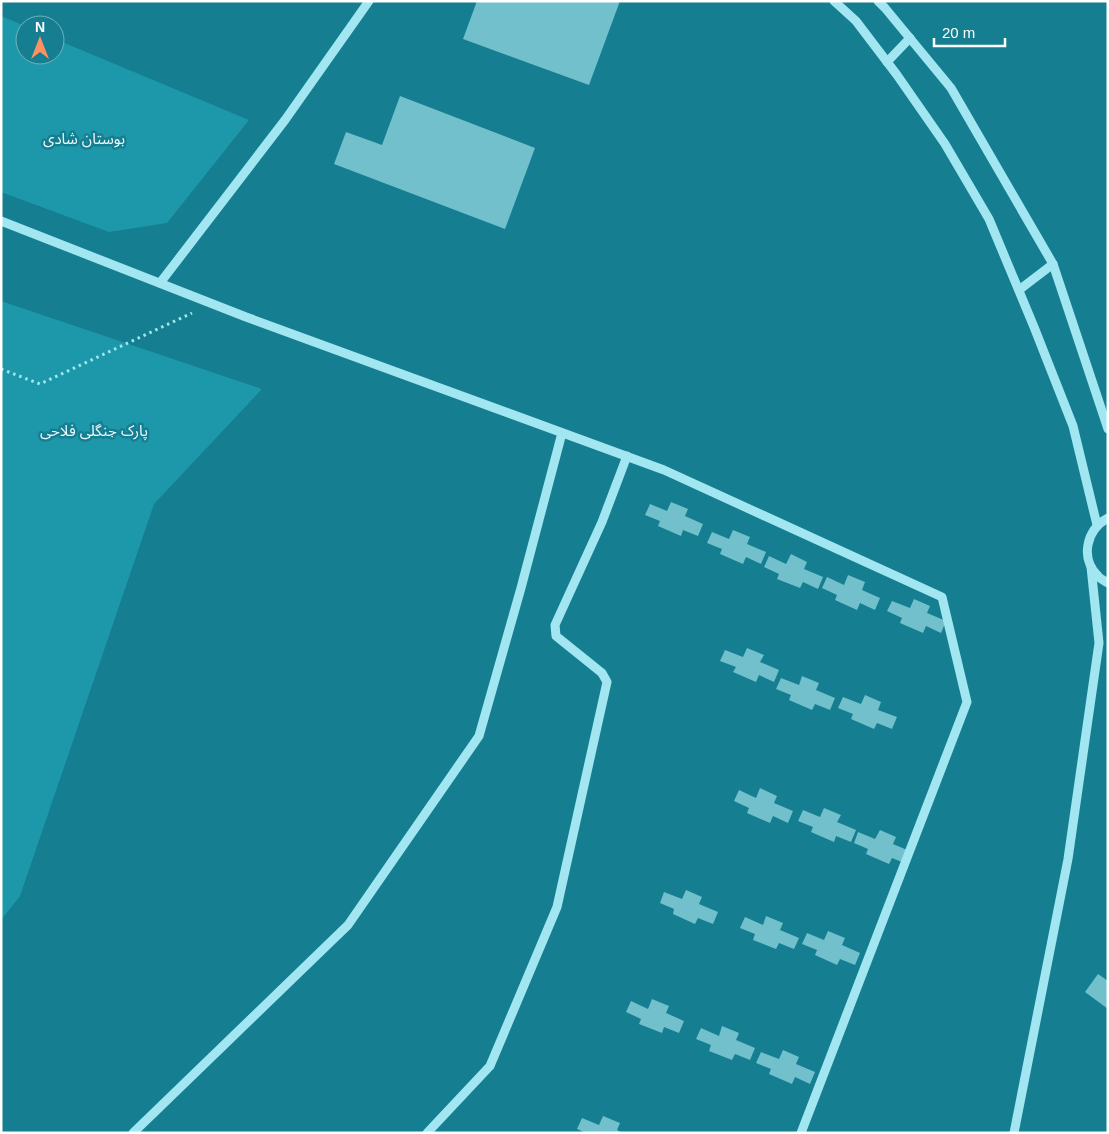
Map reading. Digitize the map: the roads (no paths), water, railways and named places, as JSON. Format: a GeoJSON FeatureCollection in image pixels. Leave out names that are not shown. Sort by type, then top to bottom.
{"type":"FeatureCollection","features":[{"type":"Feature","properties":{"kind":"street"},"geometry":{"type":"LineString","coordinates":[[160,283],[285,120],[369,1]]}},
{"type":"Feature","properties":{"kind":"street"},"geometry":{"type":"LineString","coordinates":[[834,1],[856,21],[887,62],[945,144],[989,219],[1073,426],[1097,525]]}},
{"type":"Feature","properties":{"kind":"street"},"geometry":{"type":"LineString","coordinates":[[878,1],[951,88],[1053,264],[1108,429]]}},
{"type":"Feature","properties":{"kind":"street"},"geometry":{"type":"LineString","coordinates":[[887,62],[910,38]]}},
{"type":"Feature","properties":{"kind":"street"},"geometry":{"type":"LineString","coordinates":[[1,220],[212,304],[664,470],[942,597],[967,702],[801,1133]]}},
{"type":"Feature","properties":{"kind":"street"},"geometry":{"type":"LineString","coordinates":[[1018,290],[1053,264]]}},
{"type":"Feature","properties":{"kind":"street"},"geometry":{"type":"LineString","coordinates":[[133,1133],[348,925],[479,736],[521,588],[562,432]]}},
{"type":"Feature","properties":{"kind":"street"},"geometry":{"type":"LineString","coordinates":[[427,1133],[490,1066],[557,907],[607,682],[602,673],[556,636],[555,625],[602,522],[627,456]]}},
{"type":"Feature","properties":{"kind":"street"},"geometry":{"type":"LineString","coordinates":[[1014,1133],[1068,859],[1099,643],[1088,545],[1091,534],[1097,525],[1108,518]]}},
{"type":"Feature","properties":{"kind":"street"},"geometry":{"type":"LineString","coordinates":[[1091,567],[1098,577],[1108,583]]}},
{"type":"Feature","properties":{"kind":"park label","name":"بوستان شادی"},"geometry":{"type":"Point","coordinates":[84,138]}},
{"type":"Feature","properties":{"kind":"park label","name":"پارک جنگلی فلاحی"},"geometry":{"type":"Point","coordinates":[94,430]}}]}
